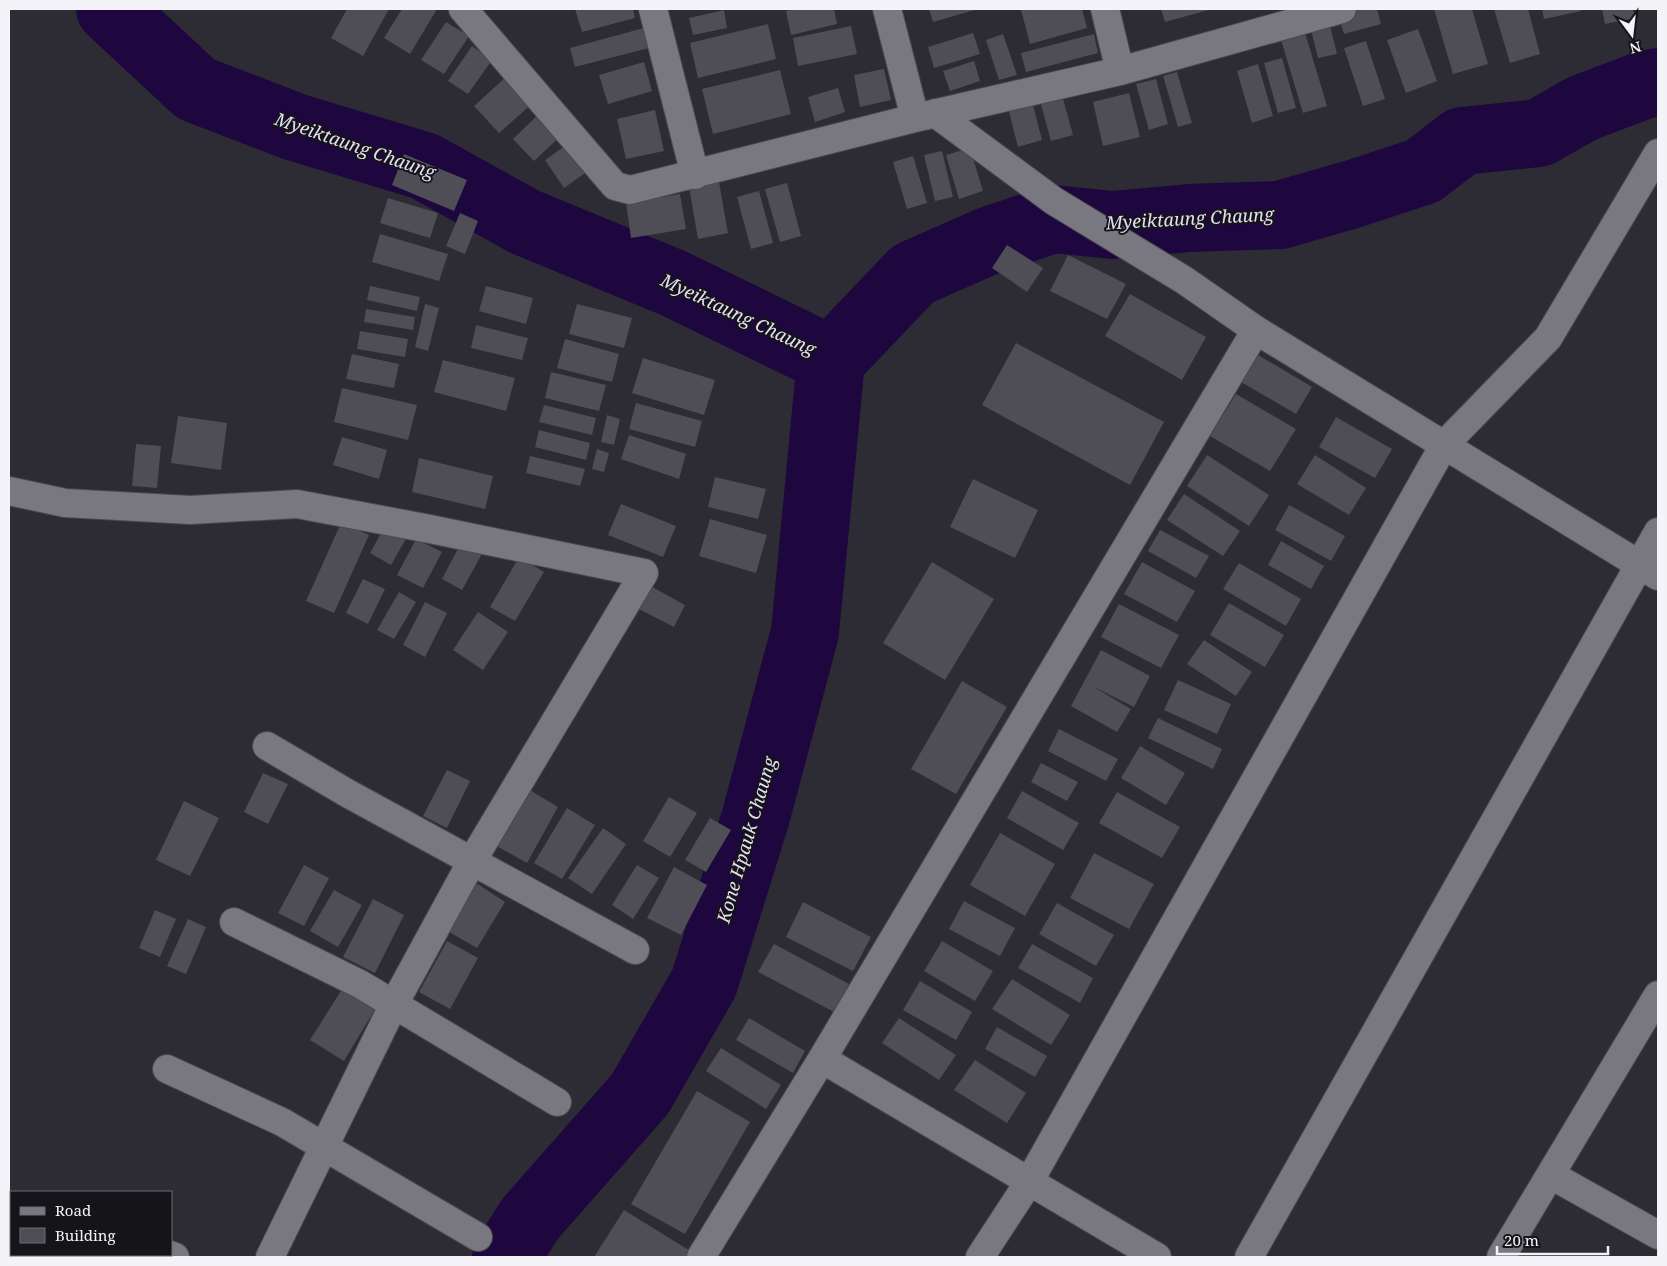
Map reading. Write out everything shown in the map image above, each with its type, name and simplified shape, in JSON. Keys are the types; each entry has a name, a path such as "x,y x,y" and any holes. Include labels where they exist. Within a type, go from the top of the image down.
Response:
{"street":[{"path":"463,9 615,186 630,190 925,116 1120,71 1339,9"},
{"path":"653,9 695,174"},
{"path":"887,9 925,116 1054,201 1184,280 1256,330 1649,570"},
{"path":"1105,9 1120,71"},
{"path":"980,1257 1029,1182 1444,444 1548,338 1658,153"},
{"path":"701,1257 822,1059 1256,330"},
{"path":"9,491 65,503 190,510 297,504 644,573 472,861 394,1004 270,1257"},
{"path":"1249,1257 1649,570 1658,532"},
{"path":"268,746 348,793 635,950"},
{"path":"234,922 360,984 557,1102"},
{"path":"1501,1257 1658,995"},
{"path":"822,1059 1157,1257"},
{"path":"167,1068 282,1122 478,1237"},
{"path":"1551,1175 1658,1235"}],"building":[{"path":"347,9 389,9 363,56 331,38"},
{"path":"402,9 437,9 410,54 384,38"},
{"path":"575,9 633,9 635,18 582,32"},
{"path":"796,9 834,9 837,24 791,35 786,11"},
{"path":"929,9 978,9 933,22"},
{"path":"1082,9 1087,28 1030,44 1021,10"},
{"path":"1161,9 1212,9 1165,22"},
{"path":"1362,9 1377,9 1381,24 1344,34 1338,16"},
{"path":"1434,9 1472,9 1488,64 1453,74"},
{"path":"1494,9 1528,9 1540,54 1510,63"},
{"path":"1542,9 1580,9 1581,11 1544,19"},
{"path":"1602,9 1633,9 1635,18 1605,24"},
{"path":"724,10 727,28 693,35 689,18"},
{"path":"446,22 469,36 444,74 421,60"},
{"path":"1329,22 1337,54 1318,58 1310,26"},
{"path":"768,24 776,59 698,78 690,43"},
{"path":"851,26 857,54 798,66 793,38"},
{"path":"1303,26 1327,106 1303,113 1279,33"},
{"path":"644,28 649,48 575,67 570,48"},
{"path":"1418,29 1437,81 1406,93 1387,40"},
{"path":"973,33 980,54 934,68 928,47"},
{"path":"1003,34 1017,75 999,80 986,40"},
{"path":"1094,34 1098,53 1026,72 1021,53"},
{"path":"1366,41 1385,99 1363,106 1344,48"},
{"path":"472,46 492,60 468,94 448,81"},
{"path":"1282,58 1296,108 1278,113 1264,63"},
{"path":"974,61 980,81 950,91 943,71"},
{"path":"644,62 652,91 608,104 599,75"},
{"path":"1258,64 1273,116 1252,123 1237,71"},
{"path":"884,69 891,100 860,107 854,75"},
{"path":"780,70 791,114 713,134 702,89"},
{"path":"1177,72 1192,123 1178,127 1163,76"},
{"path":"507,76 533,103 499,133 474,106"},
{"path":"1156,79 1168,124 1149,130 1136,84"},
{"path":"838,88 845,112 815,122 808,97"},
{"path":"1129,93 1140,137 1103,146 1093,102"},
{"path":"1062,95 1073,135 1051,141 1040,101"},
{"path":"1032,101 1042,140 1018,147 1008,108"},
{"path":"545,108 566,131 534,161 513,139"},
{"path":"655,110 664,151 626,159 617,119"},
{"path":"572,141 591,169 564,188 545,160"},
{"path":"970,148 983,191 959,199 946,155"},
{"path":"942,151 953,197 935,201 924,155"},
{"path":"404,154 467,180 454,211 392,185"},
{"path":"913,156 927,203 907,209 893,162"},
{"path":"719,182 728,233 698,239 689,187"},
{"path":"787,183 801,236 780,242 765,189"},
{"path":"759,191 773,243 751,249 737,197"},
{"path":"680,194 686,229 631,238 626,203"},
{"path":"388,198 438,213 430,238 380,223"},
{"path":"460,213 478,221 465,254 446,246"},
{"path":"380,234 448,254 439,281 372,262"},
{"path":"1007,245 1043,268 1027,292 992,268"},
{"path":"1068,255 1126,284 1107,319 1050,291"},
{"path":"370,286 420,297 417,311 367,300"},
{"path":"486,286 533,298 526,324 479,311"},
{"path":"1130,294 1206,337 1182,380 1105,336"},
{"path":"425,304 439,308 428,351 415,347"},
{"path":"577,304 632,318 624,348 569,334"},
{"path":"366,309 415,317 413,330 364,322"},
{"path":"476,325 528,338 522,360 471,348"},
{"path":"360,331 408,339 405,357 357,349"},
{"path":"565,339 619,354 612,382 557,368"},
{"path":"1016,343 1164,422 1130,485 982,405"},
{"path":"352,354 399,364 394,388 346,379"},
{"path":"1258,355 1312,387 1296,414 1241,382"},
{"path":"643,358 715,380 704,415 632,393"},
{"path":"443,360 515,378 506,411 434,392"},
{"path":"551,372 606,385 599,411 545,398"},
{"path":"342,388 417,405 408,440 334,422"},
{"path":"1236,394 1296,429 1270,471 1210,436"},
{"path":"636,403 702,421 695,447 629,429"},
{"path":"544,405 596,418 592,435 539,422"},
{"path":"607,415 620,419 614,445 601,442"},
{"path":"178,416 227,423 221,470 171,463"},
{"path":"1336,417 1392,449 1375,478 1319,447"},
{"path":"539,430 590,443 586,460 535,447"},
{"path":"629,435 686,454 679,479 621,459"},
{"path":"342,437 387,450 379,479 333,465"},
{"path":"136,444 161,446 157,488 132,486"},
{"path":"597,449 609,453 604,472 592,469"},
{"path":"1207,455 1269,495 1249,526 1187,486"},
{"path":"1315,455 1366,488 1349,515 1297,484"},
{"path":"530,456 585,469 580,486 526,473"},
{"path":"419,458 493,476 485,509 412,492"},
{"path":"715,477 766,489 758,519 708,507"},
{"path":"973,479 1038,510 1015,558 950,527"},
{"path":"1184,494 1240,531 1223,556 1167,520"},
{"path":"621,504 676,526 663,557 608,535"},
{"path":"1289,505 1345,536 1331,561 1275,530"},
{"path":"710,519 767,535 756,573 699,556"},
{"path":"341,523 369,535 334,613 306,601"},
{"path":"385,526 407,537 391,565 370,553"},
{"path":"1160,530 1209,556 1196,578 1148,551"},
{"path":"416,539 442,552 423,588 397,575"},
{"path":"1281,541 1324,566 1311,589 1268,565"},
{"path":"461,543 482,554 462,590 442,579"},
{"path":"519,557 544,572 515,621 490,607"},
{"path":"932,562 994,599 945,680 883,643"},
{"path":"1142,562 1195,591 1177,622 1124,594"},
{"path":"1239,563 1301,599 1286,626 1223,589"},
{"path":"363,579 385,589 368,624 346,613"},
{"path":"645,583 685,605 674,627 633,606"},
{"path":"399,592 416,602 394,639 377,630"},
{"path":"425,602 447,613 425,657 403,645"},
{"path":"1229,603 1284,635 1265,667 1210,635"},
{"path":"1119,604 1179,635 1161,668 1101,637"},
{"path":"478,612 508,632 483,670 453,650"},
{"path":"1204,640 1252,672 1236,696 1187,664"},
{"path":"1101,650 1150,676 1134,707 1092,686 1131,709 1117,732 1071,706"},
{"path":"1178,680 1231,704 1217,734 1164,710"},
{"path":"962,681 1007,707 956,794 911,769"},
{"path":"1158,718 1222,749 1213,769 1148,738"},
{"path":"1059,729 1118,759 1106,781 1048,751"},
{"path":"1140,746 1185,773 1166,805 1121,778"},
{"path":"1041,763 1078,782 1067,801 1031,782"},
{"path":"447,770 470,781 447,828 423,816"},
{"path":"263,773 288,784 268,824 244,812"},
{"path":"528,789 558,807 527,863 495,845"},
{"path":"1022,791 1079,823 1063,850 1007,818"},
{"path":"1117,792 1180,827 1162,858 1099,823"},
{"path":"669,797 697,813 670,857 643,841"},
{"path":"184,801 219,818 190,876 156,860"},
{"path":"567,808 595,825 562,879 534,863"},
{"path":"710,818 731,830 706,872 685,860"},
{"path":"603,828 626,844 592,894 568,878"},
{"path":"1000,833 1055,864 1025,916 970,885"},
{"path":"1094,853 1154,884 1129,929 1070,898"},
{"path":"304,865 329,878 304,926 278,913"},
{"path":"637,865 659,878 633,919 612,905"},
{"path":"674,867 707,885 681,935 647,918"},
{"path":"473,881 505,902 477,948 444,929"},
{"path":"334,890 362,905 338,947 310,931"},
{"path":"373,899 404,915 375,973 343,957"},
{"path":"964,901 1015,928 1000,956 949,929"},
{"path":"803,902 871,937 853,971 786,937"},
{"path":"1057,903 1114,935 1096,966 1039,934"},
{"path":"155,910 176,919 160,957 139,948"},
{"path":"188,919 206,927 186,974 167,966"},
{"path":"447,941 478,958 450,1009 419,992"},
{"path":"942,941 993,971 975,1001 924,971"},
{"path":"774,944 849,984 834,1012 758,972"},
{"path":"1032,944 1093,978 1080,1003 1018,968"},
{"path":"1012,979 1070,1015 1051,1045 992,1009"},
{"path":"920,981 972,1012 956,1040 903,1010"},
{"path":"344,986 377,1006 344,1061 310,1040"},
{"path":"749,1018 805,1051 793,1073 736,1040"},
{"path":"899,1018 956,1055 939,1080 882,1043"},
{"path":"997,1027 1047,1056 1035,1077 985,1049"},
{"path":"721,1048 781,1085 766,1109 706,1071"},
{"path":"975,1060 1026,1093 1007,1123 954,1090"},
{"path":"697,1091 750,1122 685,1234 631,1204"},
{"path":"624,1210 700,1257 594,1257"}],"waterway":[{"name":"Myeiktaung Chaung","path":"110,9 196,89 295,127 424,166 525,222 673,283 831,360 913,274 988,241 1053,219 1113,225 1189,218 1280,215 1423,171 1462,141 1539,133 1583,108 1644,85 1658,82"},
{"name":"Kone Hpauk Chaung","path":"506,1257 530,1219 640,1094 704,983 756,816 805,632 831,360"}]}
